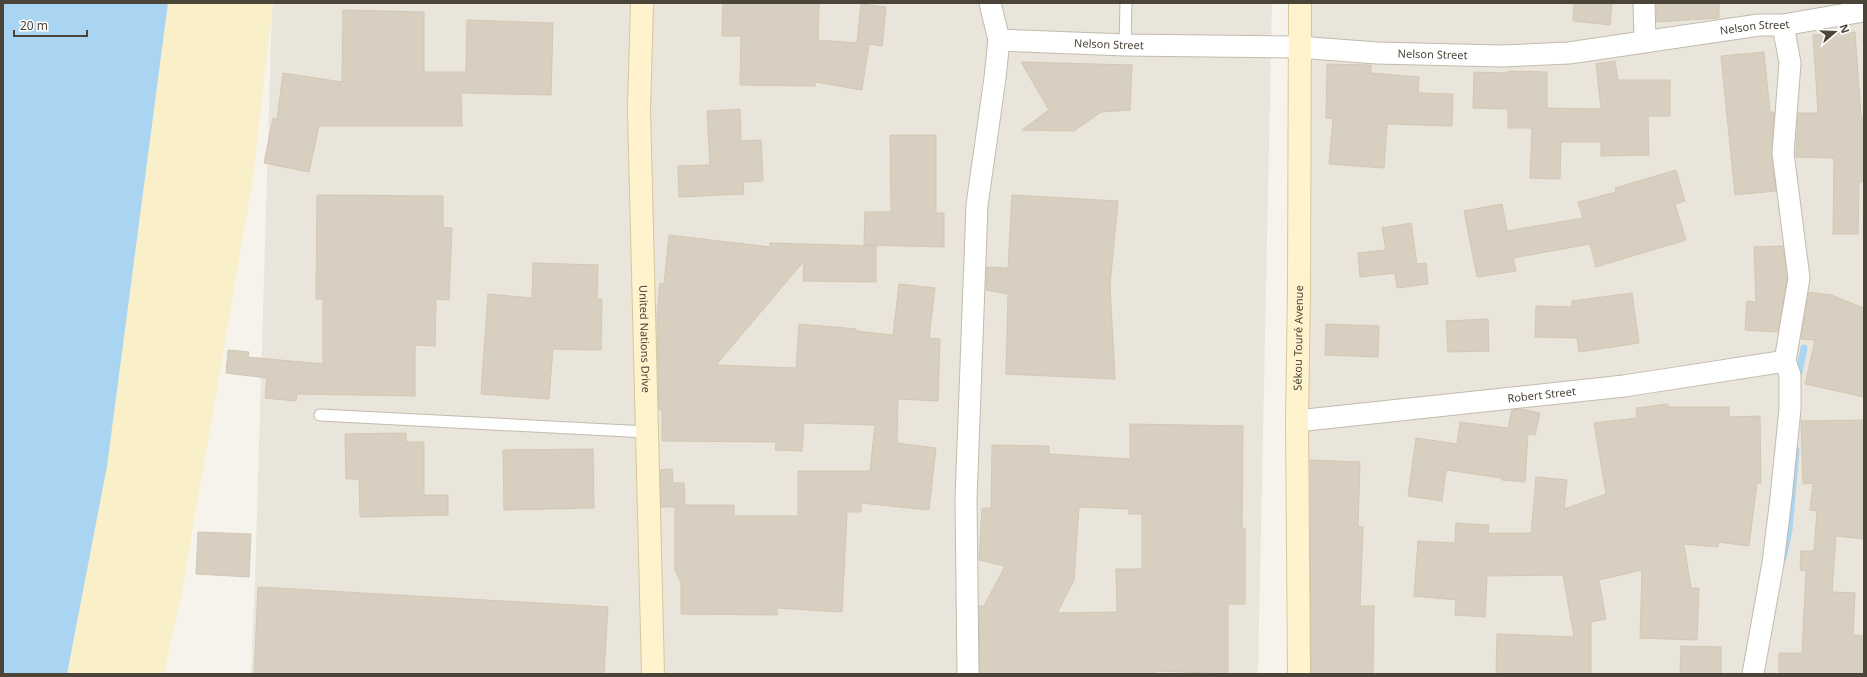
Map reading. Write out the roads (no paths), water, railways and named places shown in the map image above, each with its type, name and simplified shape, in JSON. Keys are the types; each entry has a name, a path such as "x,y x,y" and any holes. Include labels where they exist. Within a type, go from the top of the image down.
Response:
{"main road":[{"name":"United Nations Drive","path":"642,3 640,110 653,674"},
{"name":"Sékou Touré Avenue","path":"1299,674 1297,421 1299,288 1298,47 1300,3"}],"street":[{"path":"968,674 966,499 977,205 996,78 999,40 990,3"},
{"path":"1644,3 1645,41"},
{"name":"Nelson Street","path":"999,40 1125,45 1298,47 1377,53 1502,56 1569,53 1759,25 1783,25 1864,11"},
{"path":"1753,674 1773,563 1782,490 1790,409 1790,375 1784,361 1799,278 1783,154 1790,63 1783,25"},
{"name":"Robert Street","path":"1297,421 1624,386 1784,361"}],"lane":[{"path":"1125,45 1126,3"},
{"path":"320,415 647,432"}],"water":[{"path":"3,3 168,3 107,466 67,674 3,674"}],"waterway":[{"path":"1798,377 1804,348"},
{"path":"1783,558 1789,530 1796,450"}]}
